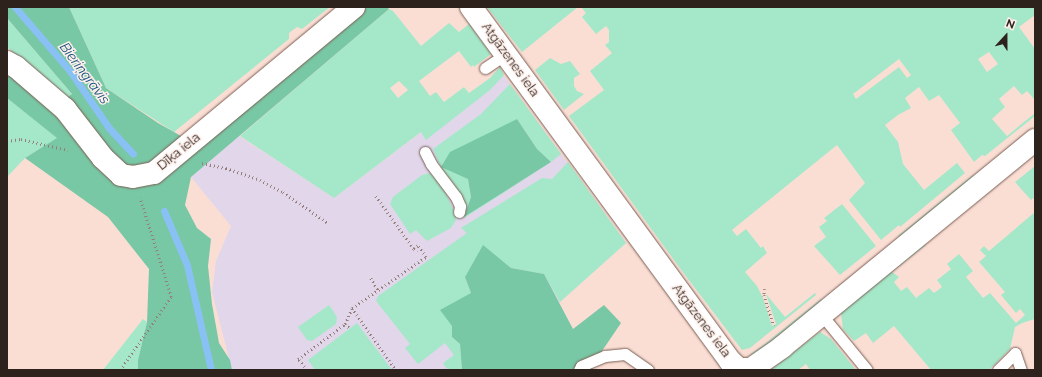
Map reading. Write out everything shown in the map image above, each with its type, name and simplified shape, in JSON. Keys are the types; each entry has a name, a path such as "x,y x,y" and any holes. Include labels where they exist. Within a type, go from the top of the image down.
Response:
{"street":[{"name":"Dīķa iela","path":"133,177 154,173 354,7"},
{"name":"Atgāzenes iela","path":"471,7 730,361 739,369 751,369 1035,140"},
{"path":"7,62 16,67 65,110 103,158 121,175 133,177"}],"lane":[{"path":"485,68 506,54"},
{"path":"425,152 431,164 456,197 460,206 459,212"},
{"path":"821,314 867,370"},
{"path":"579,370 581,366 605,356 625,354 648,370"},
{"path":"998,370 1015,354 1021,370"}],"path":[{"path":"7,141 21,139 103,158"},
{"path":"176,155 188,161 226,168 260,180 283,192 328,222"},
{"path":"120,370 171,297 133,177"},
{"path":"376,196 414,249 418,251"},
{"path":"307,370 298,359 345,324 352,308 426,257 418,246 414,249"},
{"path":"371,278 378,290"},
{"path":"765,289 764,295 775,329"},
{"path":"352,308 396,370"},
{"path":"345,324 350,328"}],"shaded area":[{"path":"501,72 626,243 484,370 232,370 212,292 216,261 231,226 182,166 227,128 334,198"}],"green space":[{"path":"7,7 69,7 106,88 158,123 197,145 354,14 365,7 387,7 389,9 191,177 185,205 197,228 211,239 208,266 212,304 219,343 230,360 232,370 138,370 138,360 147,322 149,269 108,217 25,158 57,138 7,98 7,68 55,106 72,94 7,18"},
{"path":"69,7 330,7 302,29 297,27 289,33 289,39 174,132 106,88"},
{"path":"487,7 578,7 522,52"},
{"path":"581,7 1035,7 1035,15 1019,27 1035,49 1035,100 1027,91 1022,95 1014,86 999,99 1005,107 992,119 1007,136 1035,113 1035,116 985,156 982,155 974,162 951,130 960,123 939,95 929,101 919,87 905,98 911,108 898,115 885,125 898,142 903,164 924,190 957,163 965,173 900,227 899,225 881,240 849,200 865,183 837,145 732,230 737,236 746,229 761,248 763,246 767,253 745,272 757,286 763,298 772,326 776,324 766,294 785,317 815,293 816,295 750,348 742,350 682,271 569,116 604,90 590,71 612,53 605,45 609,42 609,30 606,26 596,34 582,17 586,13","holes":["989,52 998,64 987,72 978,59","899,59 911,75 907,78 899,67 856,99 853,94"]},
{"path":"389,9 393,11 421,46 449,23 459,32 469,24 491,54 474,67 473,65 471,67 459,51 419,81 430,96 436,92 444,102 464,87 469,93 490,78 500,67 504,75 490,90 426,140 421,132 334,198 240,136","holes":["399,81 408,90 398,98 390,88"]},
{"path":"7,18 72,94 62,101 48,84 7,47"},
{"path":"550,58 561,64 570,61 580,74 574,78 574,86 577,91 584,94 564,110 535,70"},
{"path":"510,84 561,154 551,162 537,149 517,119 468,179 471,197 464,216 538,171 464,218 462,201 441,168 433,149 481,114"},
{"path":"7,98 58,138 25,158 7,177"},
{"path":"517,119 537,149 551,162 464,217 471,197 468,179 441,167 450,152"},
{"path":"568,162 626,243 560,302 544,274 511,268 483,246 465,277 471,293 452,326 452,337 460,344 462,370 451,370 446,368 443,363 454,355 445,343 418,364 405,348 410,344 376,301 378,296 467,233 461,228 542,178 552,179"},
{"path":"1035,166 1035,197 1031,200 1015,182"},
{"path":"430,173 442,185 456,216 456,220 451,228 427,241 416,230 410,234 390,204 393,197 422,175"},
{"path":"973,175 975,177 901,236 898,236"},
{"path":"842,204 876,246 840,275 814,246 826,237 819,227 827,221 824,218"},
{"path":"1035,212 1035,319 1015,327 1010,349 989,370 931,370 894,326 873,343 866,333 854,341 843,329 841,313 845,308 925,243 926,245 892,272 899,277 894,282 901,291 907,287 916,298 929,288 934,293 942,287 937,280 951,269 947,264 959,254 973,271 966,277 983,298 990,293 1016,323 1025,315 1020,309 1016,313 1001,295 1005,292 979,262 986,256 980,250 984,246 989,251"},
{"path":"483,245 511,268 544,274 573,329 604,305 621,323 600,354 592,370 462,370 460,344 452,337 452,326 440,310 471,293 465,277"},
{"path":"821,299 823,301 759,353 749,355 761,347"},
{"path":"329,305 337,317 336,324 312,341 307,340 298,327"},
{"path":"143,319 147,322 138,360 138,370 103,370"},
{"path":"357,323 392,370 315,370 308,360"},
{"path":"820,332 831,339 856,370 810,370 806,364 798,370 770,370"}],"waterway":[{"name":"Bieriņgrāvis","path":"15,7 70,71 109,128 133,154"},
{"name":"Bieriņgrāvis","path":"164,211 187,265 211,370"}]}
